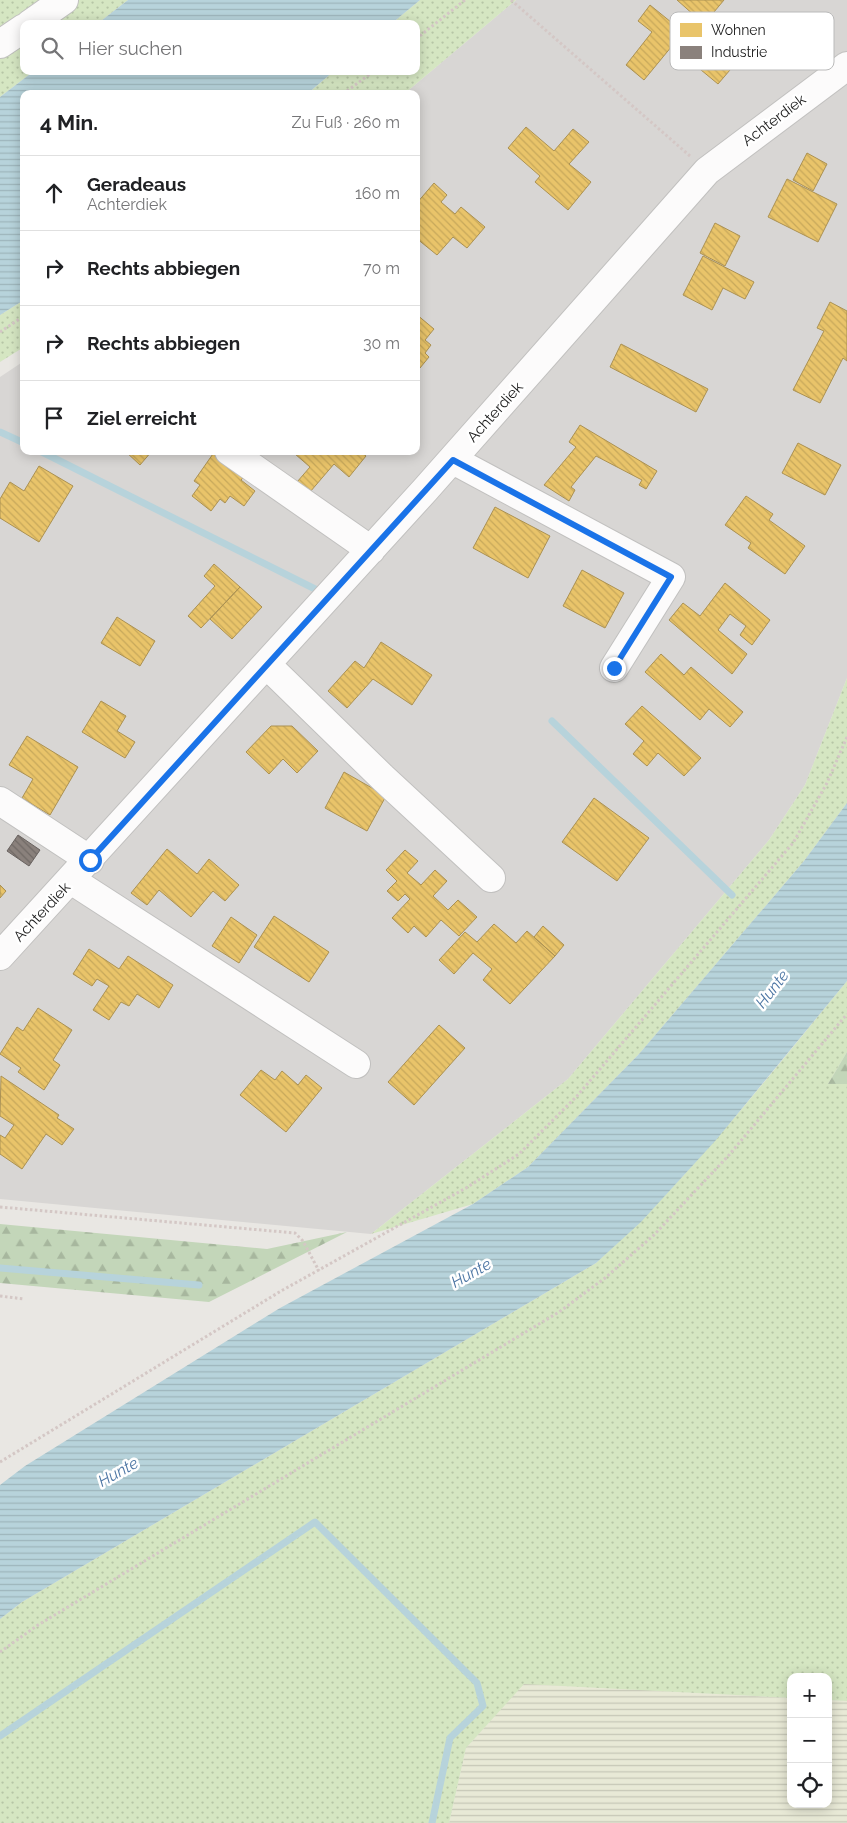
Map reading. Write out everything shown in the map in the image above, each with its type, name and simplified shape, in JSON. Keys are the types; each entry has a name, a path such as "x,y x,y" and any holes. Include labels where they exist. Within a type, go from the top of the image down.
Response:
{"street":[{"path":"36,20 64,0"},
{"path":"0,44 20,31"},
{"name":"Achterdiek","path":"0,956 90,860 453,460 707,171 847,66"},
{"path":"235,455 371,550"},
{"path":"453,460 671,577 614,668"},
{"path":"267,665 382,777 491,878"},
{"path":"0,800 90,860"},
{"path":"71,880 356,1064"}],"path":[{"path":"420,36 465,0"},
{"path":"511,0 707,171"},
{"path":"348,90 369,75"},
{"path":"0,332 20,319"},
{"path":"0,1462 280,1291 319,1272 466,1188 519,1154 577,1096 793,844 827,783 847,737"},
{"path":"0,1652 38,1625 559,1312 597,1284 661,1228 729,1155 847,1014"},
{"path":"0,1207 295,1233 303,1241 319,1272"},
{"path":"0,1296 24,1299"}],"shaded area":[{"path":"516,0 847,0 847,678 805,785 769,840 568,1079 371,1234 0,1199 0,377 20,364 20,455 420,455 420,90 409,90"}],"green space":[{"path":"0,0 128,0 102,20 20,20 20,75 29,75 0,97"},
{"path":"420,0 516,0 409,90 312,90 329,75 420,75 420,20 396,20"},
{"path":"20,302 20,350 0,362 0,315"},
{"path":"847,678 847,803 804,861 639,1054 528,1167 473,1204 371,1234 568,1079 769,840 805,785"},
{"path":"847,981 847,1052 828,1084 847,1084 847,1701 832,1700 832,1673 787,1673 787,1698 524,1684 466,1748 449,1823 0,1823 0,1619 22,1602 596,1263 664,1197 757,1090"},
{"path":"847,1052 847,1084 828,1084"},
{"path":"0,1224 267,1249 347,1232 209,1302 0,1283"},
{"path":"524,1683 787,1698 787,1808 832,1808 832,1700 847,1701 847,1823 449,1823 466,1748"}],"water":[{"path":"128,0 420,0 396,20 102,20"},
{"path":"29,75 329,75 312,90 20,90 20,302 0,315 0,97"},
{"name":"Hunte","path":"847,803 847,981 716,1140 641,1222 596,1263 22,1602 0,1619 0,1485 25,1466 280,1308 473,1204 528,1167 639,1054 804,861"}],"building: Wohnen":[{"path":"677,0 724,0 714,12 690,12"},
{"path":"650,5 670,21 670,48 644,80 626,65 652,32 638,21"},
{"path":"701,70 730,70 718,84"},
{"path":"526,127 554,151 573,129 589,142 569,164 591,182 568,210 535,182 540,176 508,148"},
{"path":"807,153 827,164 813,191 793,180"},
{"path":"787,179 837,204 818,242 768,217"},
{"path":"434,183 447,195 441,202 455,214 461,207 485,227 467,248 453,237 437,255 420,241 420,199"},
{"path":"715,223 740,236 725,266 700,253"},
{"path":"703,256 754,282 745,299 723,288 712,310 683,295"},
{"path":"830,302 847,311 847,361 843,358 820,403 793,390 824,331 817,328"},
{"path":"420,317 434,329 425,340 431,345 425,353 429,357 420,368"},
{"path":"621,344 708,389 696,412 610,367"},
{"path":"580,425 657,471 646,489 639,485 642,480 596,456 571,487 575,490 569,501 544,485 576,447 569,442"},
{"path":"798,443 841,465 825,495 782,473"},
{"path":"129,455 149,455 140,465"},
{"path":"212,455 225,455 248,472 241,480 255,491 244,506 230,496 225,503 220,499 211,511 192,496 200,485 194,481"},
{"path":"296,455 366,456 349,477 334,464 310,492 297,482 310,467"},
{"path":"39,466 73,486 39,542 0,518 0,499 10,482 24,491"},
{"path":"746,496 773,514 769,520 805,546 785,574 748,548 751,543 725,525"},
{"path":"495,507 550,536 528,578 473,548"},
{"path":"214,564 240,587 201,628 188,616 215,586 204,576"},
{"path":"582,570 624,593 605,628 563,606"},
{"path":"725,583 770,620 752,645 740,635 746,626 730,614 718,630 747,654 732,674 669,620 683,603 700,616"},
{"path":"240,587 262,607 232,639 210,619"},
{"path":"117,617 155,641 140,666 101,643"},
{"path":"381,642 432,675 412,705 373,679 347,708 328,691 355,661 364,668"},
{"path":"661,654 684,675 691,667 743,712 730,727 709,709 700,720 645,672"},
{"path":"101,701 126,716 117,731 135,742 125,758 82,732"},
{"path":"642,706 701,758 684,776 658,753 647,766 633,754 644,741 625,724"},
{"path":"271,726 292,726 318,751 297,773 283,759 269,774 246,752"},
{"path":"27,736 78,767 50,815 22,798 33,779 9,765"},
{"path":"344,772 386,796 367,831 325,808"},
{"path":"594,798 649,838 617,881 562,842"},
{"path":"167,849 197,874 209,859 239,885 225,901 213,891 191,917 159,890 147,905 131,893"},
{"path":"405,850 418,861 407,873 421,885 435,870 447,881 433,896 448,910 458,900 477,917 459,936 441,920 426,937 414,926 408,933 392,918 410,899 405,894 398,901 387,891 397,881 386,870"},
{"path":"0,885 6,891 0,898"},
{"path":"274,916 329,952 309,982 254,947"},
{"path":"231,917 257,935 239,963 212,946"},
{"path":"494,924 516,943 527,931 555,956 510,1004 483,980 492,969 473,953 454,974 439,960 465,932 477,942"},
{"path":"543,926 564,945 555,956 534,937"},
{"path":"89,949 119,969 128,956 173,985 159,1008 137,994 129,1006 121,1002 109,1020 93,1010 109,986 97,979 92,986 73,974"},
{"path":"38,1008 72,1030 53,1060 60,1065 44,1090 18,1072 21,1068 0,1054 17,1027 23,1031"},
{"path":"439,1025 465,1048 414,1105 388,1082"},
{"path":"261,1070 275,1080 282,1071 298,1085 306,1075 322,1088 286,1132 240,1095"},
{"path":"1,1076 59,1115 57,1118 74,1129 62,1145 46,1134 22,1169 0,1154 0,1135 5,1138 14,1125 0,1116"}],"building: Industrie":[{"path":"18,835 40,850 29,866 7,851"}],"waterway":[{"path":"0,432 20,441"},
{"path":"48,455 323,593"},
{"path":"552,721 732,895"},
{"path":"0,1268 199,1285"},
{"path":"0,1736 315,1522 477,1683 483,1706 450,1738 432,1823"}],"route":[{"path":"90,860 200,736 453,460 671,577 614,668"}]}
